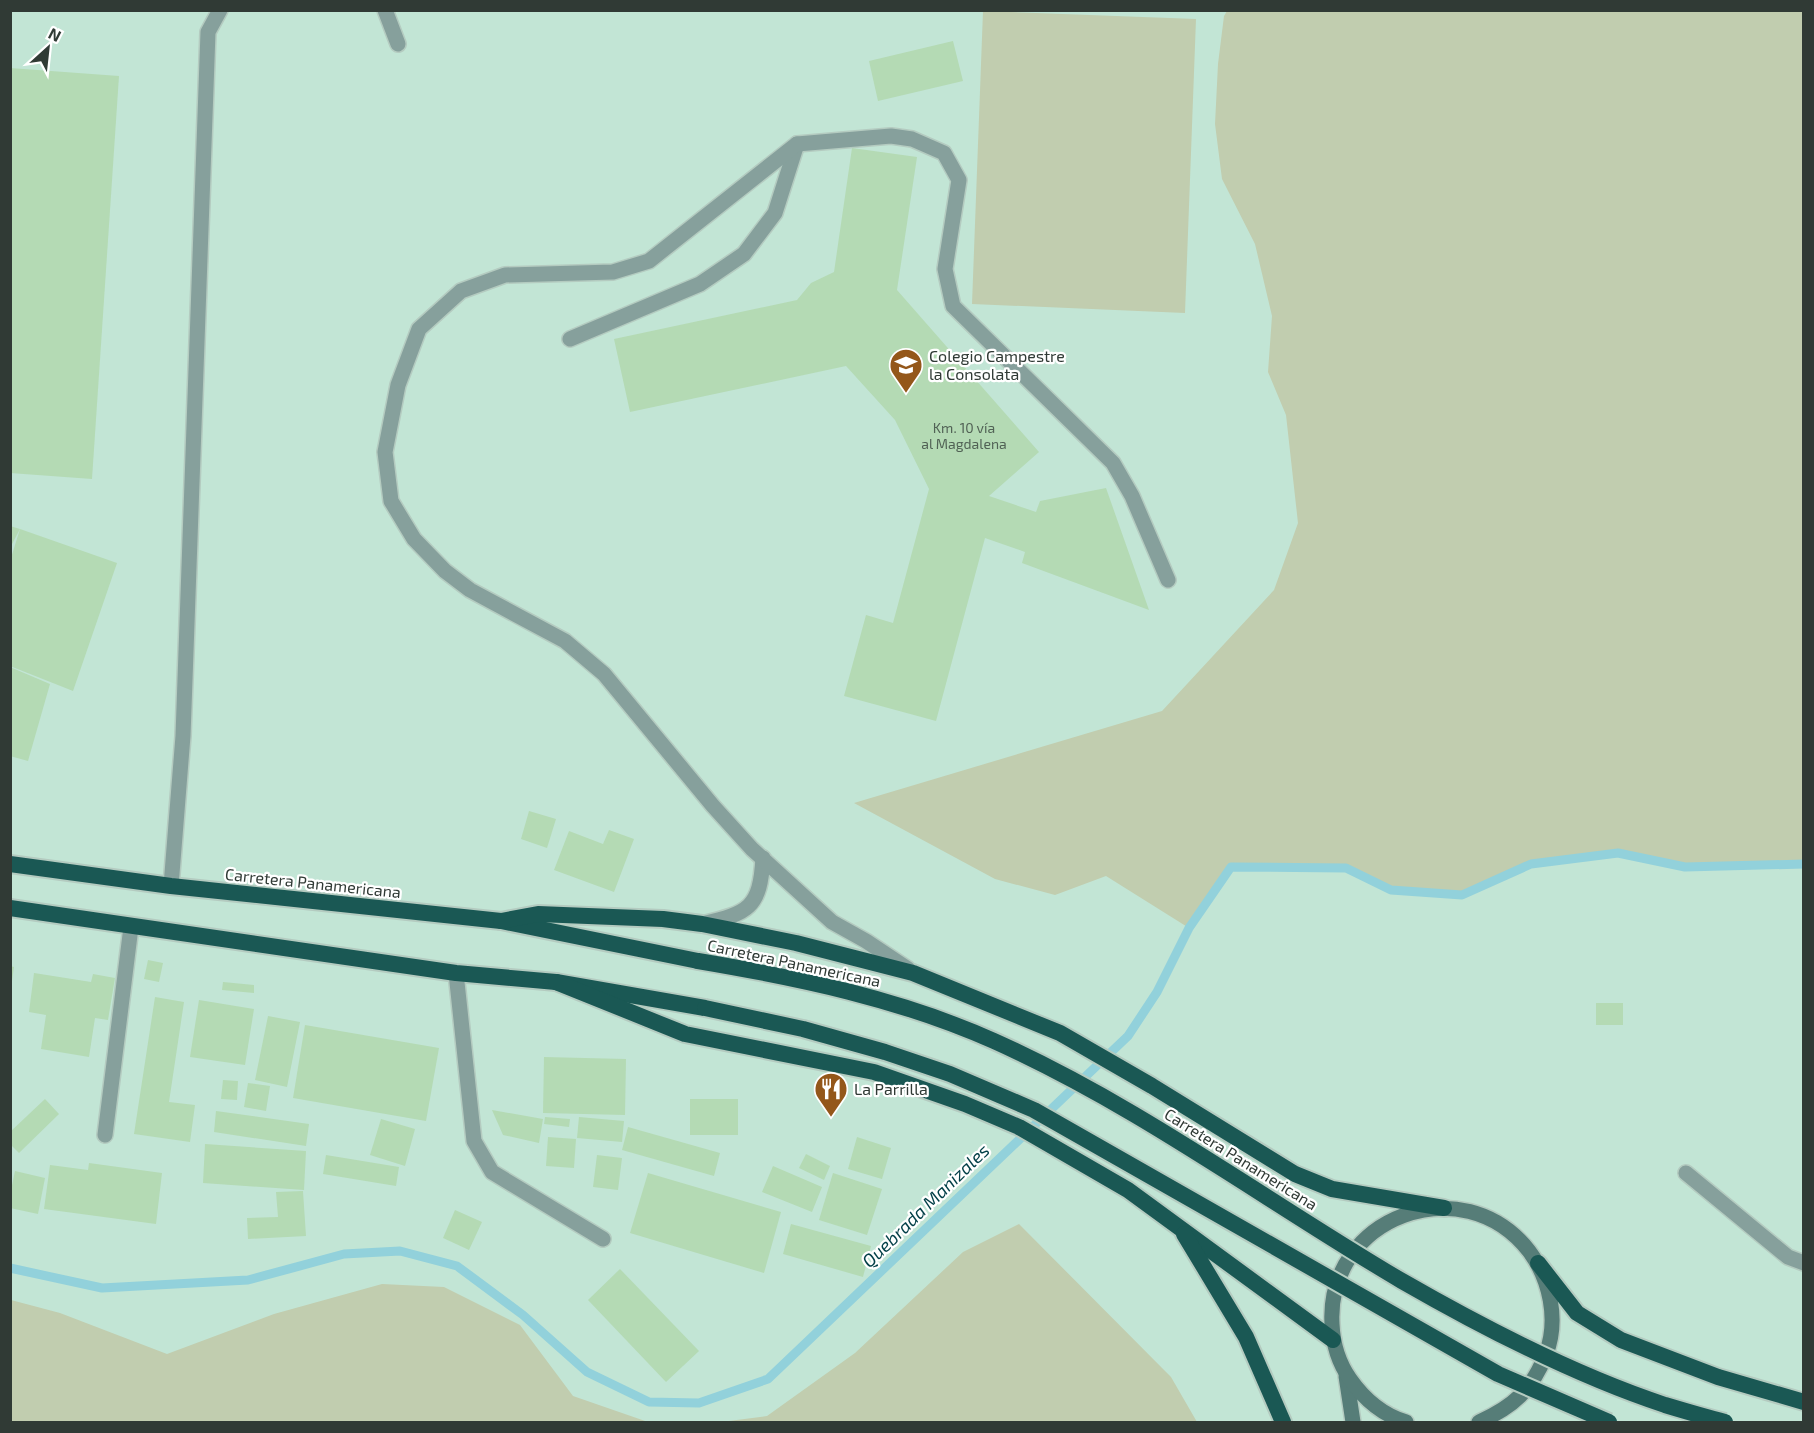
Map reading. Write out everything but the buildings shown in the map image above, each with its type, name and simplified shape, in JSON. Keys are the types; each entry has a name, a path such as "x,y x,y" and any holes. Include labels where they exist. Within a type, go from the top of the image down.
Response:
{"highway":[{"name":"Carretera Panamericana","path":"10,864 171,886 501,921 767,973 832,987 894,1004 992,1040 1152,1124 1402,1281 1477,1322 1575,1370 1663,1404 1725,1422"},
{"path":"10,908 456,973 556,982 705,1008 803,1029 885,1052 950,1074 1023,1105 1091,1141 1498,1374 1609,1422"},
{"path":"501,921 538,914 663,919 702,924 796,943 912,973 1060,1033 1152,1086 1295,1174 1332,1189 1444,1208"},
{"path":"556,982 685,1034 874,1072 966,1104 1019,1127 1128,1190 1333,1340"},
{"path":"1179,1226 1246,1337 1283,1422"},
{"path":"1538,1263 1577,1313 1621,1340 1718,1377 1803,1402"}],"main road":[{"path":"1406,1422 1377,1408 1359,1393 1338,1357 1333,1340 1331,1307 1339,1275 1356,1247 1381,1225 1411,1212 1444,1208 1472,1212 1498,1223 1520,1240 1538,1263 1549,1289 1553,1317 1550,1345 1539,1371 1523,1395 1501,1412 1479,1422"},
{"path":"1346,1373 1353,1422"}],"street":[{"path":"171,886 183,736 207,32 220,10"},
{"path":"385,10 398,44"},
{"path":"912,973 866,941 832,922 752,849 713,806 604,674 565,640 470,591 445,571 414,539 391,501 384,452 398,385 419,329 461,291 505,274 613,272 649,261 797,144 891,136 912,139 944,153 959,180 945,269 953,306 1113,463 1132,496 1168,580"},
{"path":"570,339 700,284 744,254 775,213 797,144"},
{"path":"702,924 728,918 743,911 752,902 761,883 763,858"},
{"path":"105,1135 131,927"},
{"path":"456,973 474,1141 492,1172 603,1239"},
{"path":"1686,1173 1788,1257 1803,1263"}],"shaded area":[{"path":"10,11 1418,11 1231,867 1346,868 1391,890 1462,895 1531,864 1618,853 1685,867 1803,864 1803,1422 11,1422"},
{"path":"983,11 1196,19 1185,313 972,304"},
{"path":"1227,11 1803,11 1803,864 1685,867 1618,853 1531,864 1462,895 1391,890 1346,868 1231,867 1189,928 1106,876 1055,895 995,879 854,803 1162,711 1274,590 1298,523 1286,415 1268,372 1272,316 1255,244 1222,179 1215,124 1218,64 1224,16"},
{"path":"1019,1224 1171,1377 1197,1422 721,1422 767,1416 855,1353 963,1252"},
{"path":"382,1284 444,1287 520,1325 573,1396 648,1422 11,1422 11,1300 60,1313 167,1354 274,1314"}],"waterway":[{"name":"Quebrada Manizales","path":"10,1268 102,1288 248,1280 344,1254 400,1251 457,1266 523,1315 587,1372 649,1402 699,1403 768,1379 1128,1036 1157,992 1189,928 1231,867 1346,868 1391,890 1462,895 1531,864 1618,853 1685,867 1804,864"}],"place":[{"name":"Colegio Campestre la Consolata","path":"906,394"},
{"name":"La Parrilla","path":"831,1118"}]}
